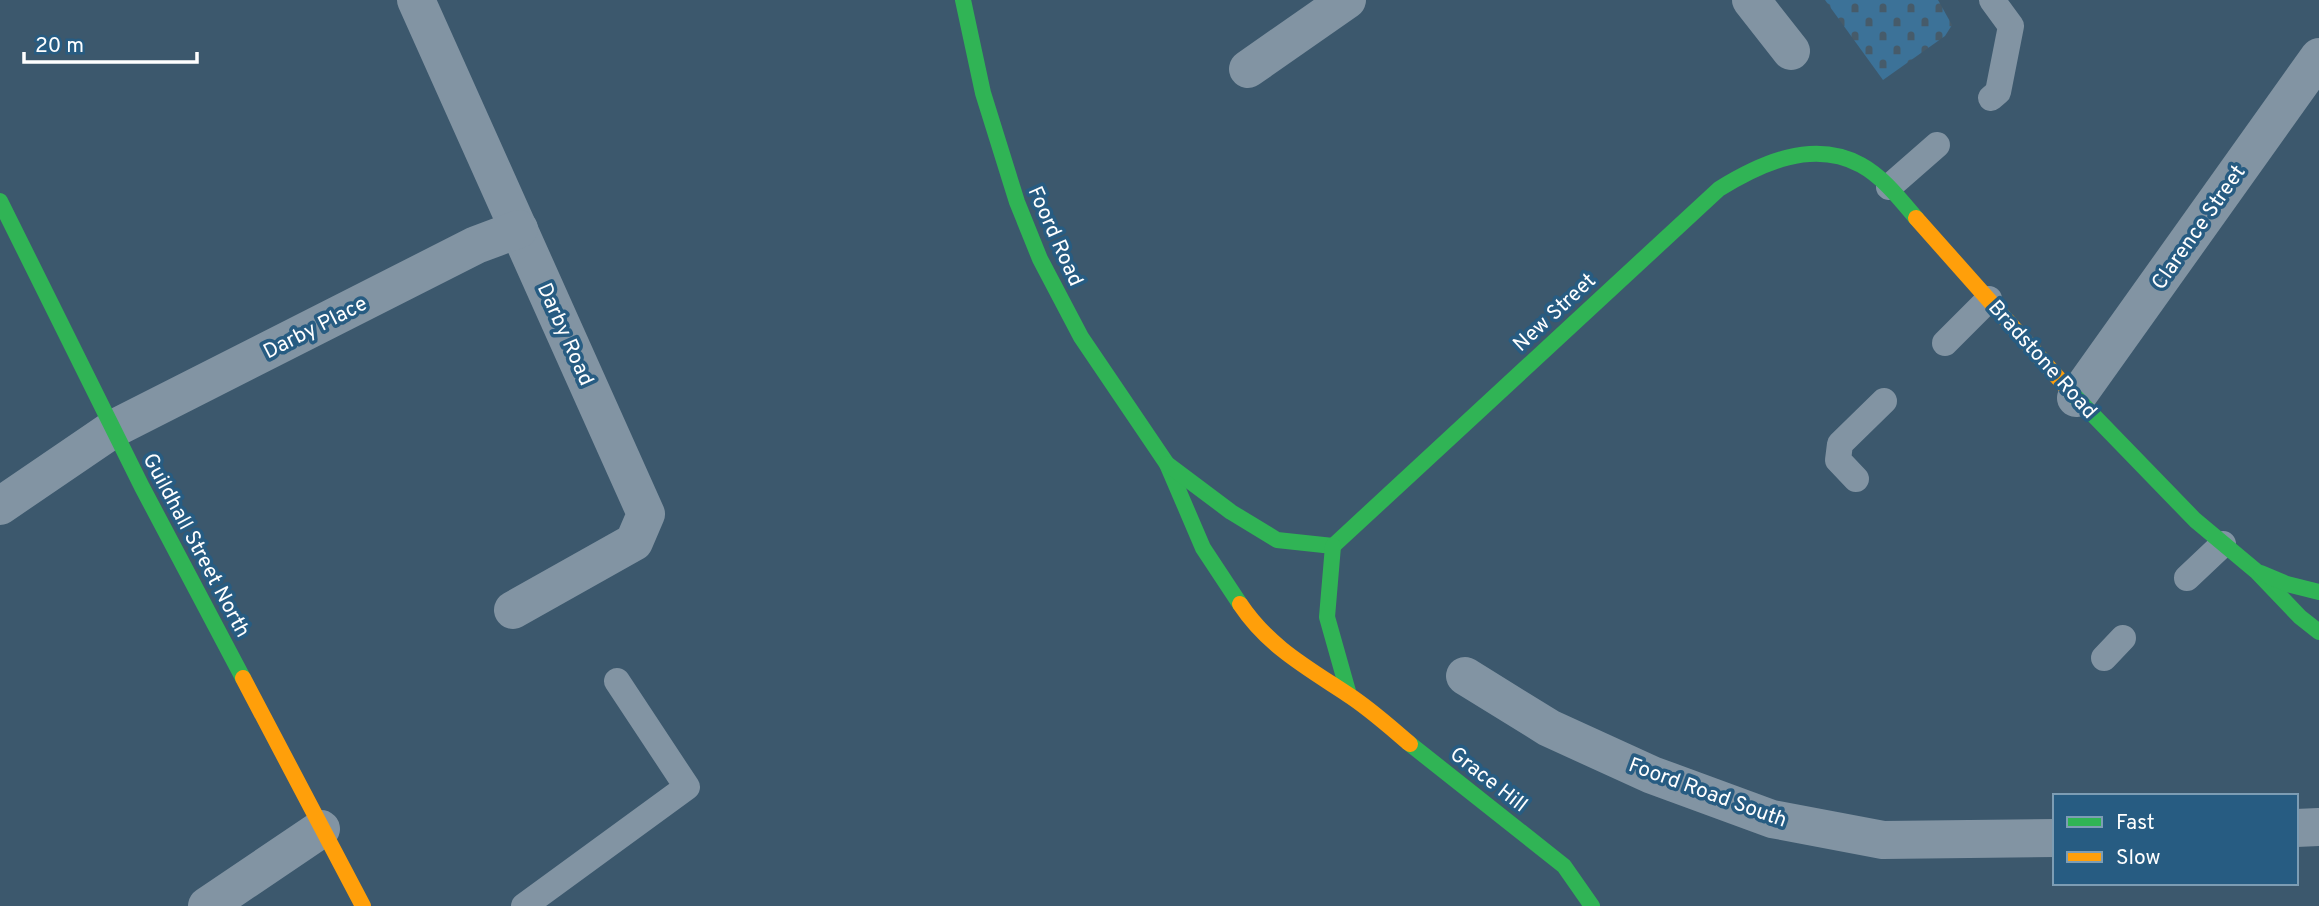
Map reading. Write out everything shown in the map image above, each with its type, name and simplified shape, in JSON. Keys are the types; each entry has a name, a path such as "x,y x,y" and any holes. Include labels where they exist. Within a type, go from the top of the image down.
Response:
{"main road":[{"name":"Foord Road","path":"963,0 983,93 1017,202 1040,259 1081,337 1167,464"},
{"name":"New Street","path":"1333,546 1719,189 1746,172 1797,154 1828,155"},
{"name":"Bradstone Road","path":"1828,155 1861,164 1889,187 2076,398 2194,520 2256,571"},
{"name":"Guildhall Street North","path":"0,201 113,429 363,906"},
{"path":"1167,464 1231,512 1277,540 1333,546 1327,617 1349,695"},
{"name":"Grace Hill","path":"1167,464 1203,548 1252,622 1298,664 1349,695 1564,866 1592,906"},
{"path":"2256,571 2287,584 2319,592"},
{"path":"2256,571 2300,617 2319,632"}],"street":[{"name":"Darby Road","path":"416,0 646,514 634,542 513,610"},
{"path":"1248,69 1347,0"},
{"path":"1751,0 1791,51"},
{"name":"Clarence Street","path":"2076,398 2319,57"},
{"name":"Darby Place","path":"0,506 113,429 476,246 519,229"},
{"name":"Foord Road South","path":"1465,676 1549,728 1652,775 1772,819 1883,840 2053,838"},
{"path":"2298,828 2319,827"},
{"path":"206,906 321,829"}],"lane":[{"path":"1991,98 1998,92 2011,26 1992,0"},
{"path":"1889,187 1937,145"},
{"path":"1945,343 1989,299"},
{"path":"1856,478 1838,460 1840,444 1884,401"},
{"path":"2187,578 2223,544"},
{"path":"2104,658 2123,638"},
{"path":"524,906 687,787 617,681"}],"green space":[{"path":"1825,0 1938,0 1952,25 1945,36 1883,80"}],"traffic: fast":[{"path":"963,0 983,93 1017,202 1040,259 1081,337 1167,464 1203,548 1240,604"},
{"path":"1333,546 1719,189 1735,179 1770,163 1806,154 1843,158 1861,165 1877,176 1916,218"},
{"path":"0,201 142,487 243,678"},
{"path":"2067,388 2195,520 2256,571 2300,617 2319,632"},
{"path":"1167,464 1231,512 1277,540 1333,546"},
{"path":"1333,546 1327,617 1349,695"},
{"path":"2261,573 2287,584 2319,592"},
{"path":"1410,744 1564,866 1592,906"}],"traffic: slow":[{"path":"1916,218 2067,388"},
{"path":"1240,604 1275,644 1363,705 1410,744"},
{"path":"243,678 363,906"}]}
